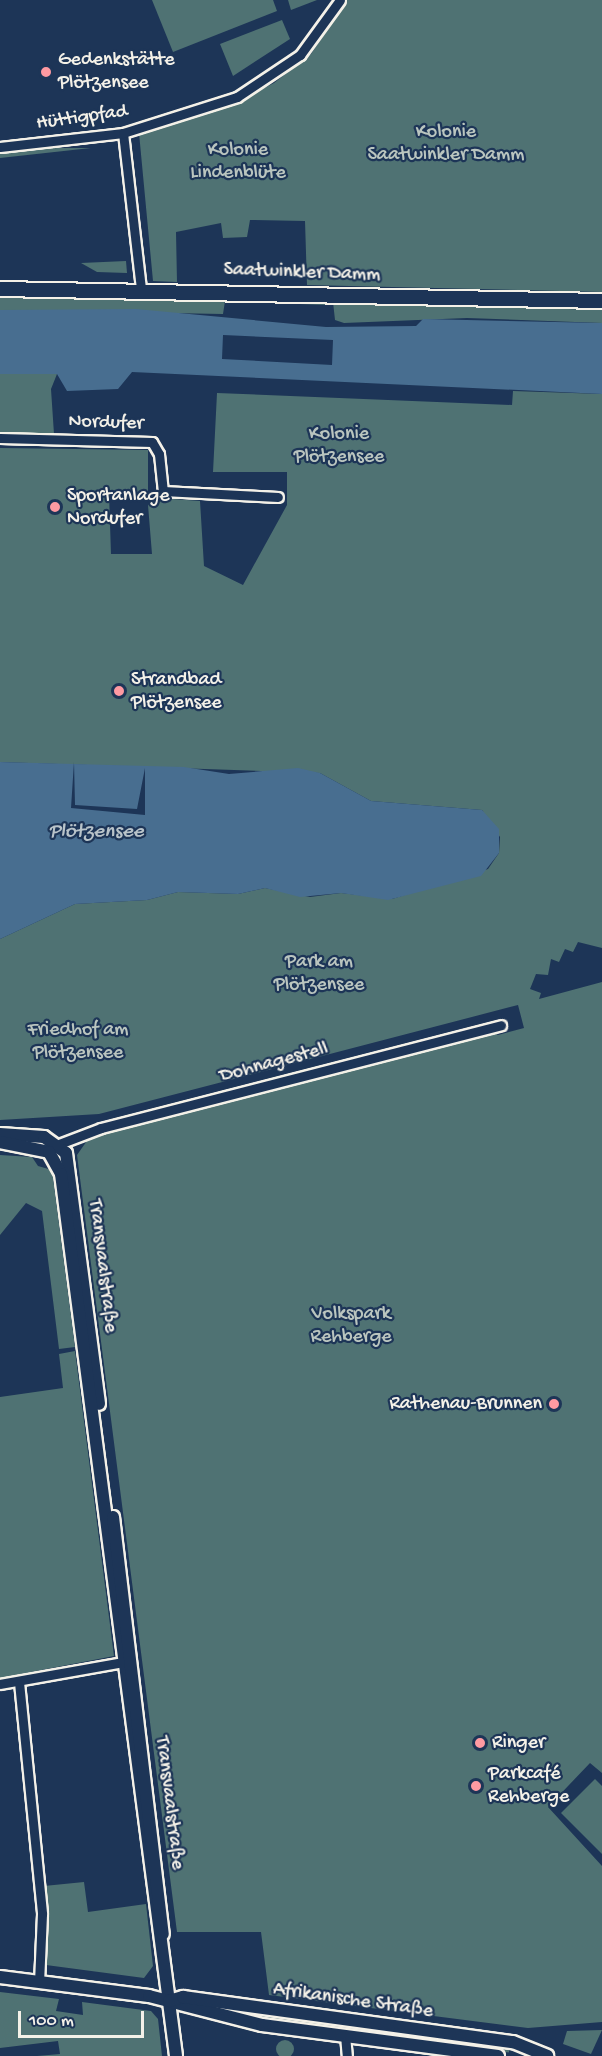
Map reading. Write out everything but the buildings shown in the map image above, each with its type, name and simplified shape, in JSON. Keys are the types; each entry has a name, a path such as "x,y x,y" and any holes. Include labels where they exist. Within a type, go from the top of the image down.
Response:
{"main road":[{"name":"Saatwinkler Damm","path":"0,288 141,288 602,301"}],"street":[{"name":"Hüttigpfad","path":"0,147 123,134 257,88 300,55 340,0"},
{"path":"123,134 141,288"},
{"name":"Nordufer","path":"0,438 152,442 159,454 163,491 278,497"},
{"name":"Dohnagestell","path":"49,1152 59,1144 501,1025"},
{"path":"0,1134 36,1135 59,1144"},
{"path":"0,1142 49,1152"},
{"name":"Transvaalstraße","path":"59,1144 69,1161 94,1396 176,2056"},
{"name":"Transvaalstraße","path":"49,1152 61,1174 94,1396"},
{"path":"0,1684 127,1661"},
{"path":"19,1682 42,1914 39,1982"},
{"name":"Afrikanische Straße","path":"0,1977 169,2001 262,2025 498,2056"},
{"name":"Afrikanische Straße","path":"169,2001 183,1997 513,2042 529,2054"},
{"path":"346,2020 347,2056"},
{"name":"Afrikanische Straße","path":"516,2056 529,2054 547,2056"}],"green space":[{"path":"152,0 273,0 277,11 173,52"},
{"path":"288,0 317,0 291,10"},
{"name":"Kolonie Saatwinkler Damm","path":"347,0 602,0 602,292 307,285 305,221 250,220 247,237 223,238 221,223 176,232 177,282 153,281 139,133 237,102 274,83 311,54"},
{"path":"282,20 290,39 233,76 220,44"},
{"path":"48,148 91,148 0,158 0,153"},
{"path":"126,261 127,273 97,272 81,263"},
{"path":"34,295 325,302 326,305 225,301 223,314 0,310 0,298"},
{"path":"333,302 602,310 602,323 467,318 344,323 335,320"},
{"path":"0,374 57,374 51,389 54,434 0,433"},
{"path":"513,391 602,394 602,948 578,942 573,952 565,949 559,962 551,959 548,975 536,974 530,989 541,993 539,999 602,982 602,1773 590,1763 548,1807 602,1866 602,2022 528,2028 269,1995 261,1932 177,1932 77,1155 91,1135 490,1030 498,1035 524,1028 518,1005 99,1114 0,1120 0,939 75,904 147,900 178,892 238,894 265,888 310,897 341,893 392,899 488,869 499,853 500,837 482,810 371,801 320,773 0,762 0,448 148,450 148,493 109,493 111,554 152,554 148,505 160,498 200,501 204,566 243,585 287,505 287,472 213,472 217,393 512,405"},
{"path":"0,1155 32,1157 38,1166 52,1170 75,1347 59,1349 42,1211 26,1203 0,1235"},
{"path":"75,1351 114,1656 0,1678 0,1397 63,1388 59,1354"},
{"path":"595,1779 602,1786 602,1854 561,1813"},
{"path":"84,1882 88,1912 146,1904 153,1966 144,1978 46,1965 44,1886"},
{"path":"0,1992 59,1999 56,2011 83,2015 82,2002 151,2011 158,2019 162,2056 37,2056 60,2054 58,2041 0,2048"},
{"path":"236,2011 334,2023 336,2026 276,2021"},
{"path":"364,2027 510,2047 509,2052 363,2032"},
{"path":"602,2030 591,2054 563,2044 567,2031"},
{"path":"285,2040 291,2043 294,2049 291,2055 285,2058 279,2055 276,2049 279,2043"}],"water":[{"path":"136,309 326,327 416,326 423,319 602,323 602,394 132,372 118,389 67,391 57,374 0,374 0,310","holes":["223,335 333,340 332,365 222,359"]},
{"name":"Plötzensee","path":"0,762 184,767 229,774 298,768 320,773 371,801 482,810 499,829 499,853 481,876 388,900 341,893 300,897 265,888 238,894 178,892 147,900 75,904 0,939"}],"pier":[{"path":"74,762 75,805 137,809 145,768 145,815 71,808"}],"place":[{"name":"Gedenkstätte Plötzensee","path":"46,72"},
{"name":"Sportanlage Nordufer","path":"55,507"},
{"name":"Strandbad Plötzensee","path":"119,691"},
{"name":"Rathenau-Brunnen","path":"554,1404"},
{"name":"Ringer","path":"480,1743"},
{"name":"Parkcafé Rehberge","path":"476,1786"}],"park label":[{"name":"Kolonie Lindenblüte","path":"238,162"},
{"name":"Kolonie Plötzensee","path":"339,446"},
{"name":"Park am Plötzensee","path":"319,974"},
{"name":"Friedhof am Plötzensee","path":"78,1042"},
{"name":"Volkspark Rehberge","path":"351,1326"}]}
